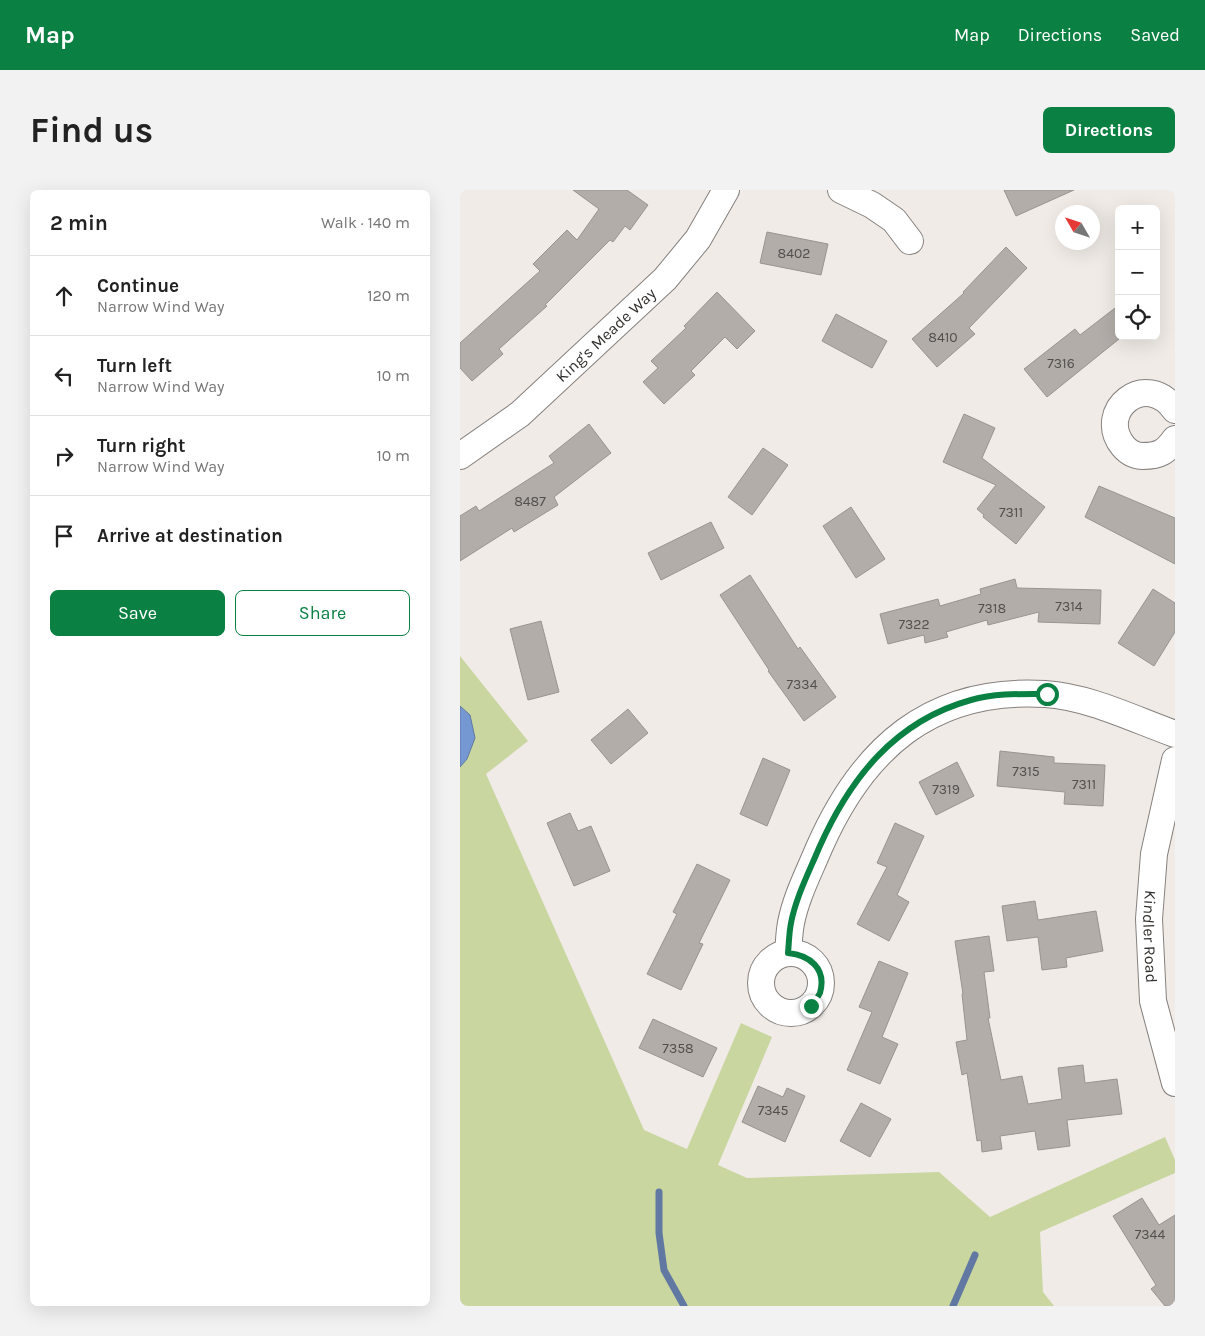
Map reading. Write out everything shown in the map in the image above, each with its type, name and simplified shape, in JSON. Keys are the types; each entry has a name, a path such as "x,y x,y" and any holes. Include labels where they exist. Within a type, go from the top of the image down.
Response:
{"street":[{"name":"King's Meade Way","path":"460,456 520,414 665,279 698,239 726,190"},
{"path":"841,190 872,205 894,220 910,242"},
{"path":"1175,410 1169,401 1158,394 1146,392 1129,398 1119,408 1114,424 1118,439 1127,451 1139,456 1154,456 1169,448 1175,439"},
{"path":"788,953 791,922 804,884 832,819 850,790 874,759 904,730 942,710 972,699 1018,694 1047,694 1090,702 1175,734"},
{"name":"Kindler Road","path":"1175,760 1154,854 1149,919 1152,1002 1175,1083"}],"green space":[{"path":"460,656 528,741 486,774 644,1130 687,1149 741,1023 772,1037 718,1165 747,1178 939,1172 990,1217 1165,1137 1175,1160 1175,1173 1040,1232 1043,1292 1054,1306 460,1306"}],"water":[{"path":"460,706 470,715 475,738 467,759 460,767"}],"building":[{"path":"573,190 627,190 648,205 630,230 625,226 613,242 610,240 545,305 547,306 499,349 503,354 472,381 460,368 460,343 540,271 533,264 567,230 577,240 599,209"},
{"path":"1004,190 1074,190 1016,216"},
{"path":"767,232 828,244 821,275 760,263"},
{"path":"1006,247 1027,268 969,328 975,334 937,367 912,339 964,293"},
{"path":"717,292 755,331 737,349 725,337 691,371 695,375 664,404 643,382 658,368 651,361 686,328 684,326"},
{"path":"1115,308 1115,340 1118,340 1047,397 1024,369 1075,329 1080,335"},
{"path":"836,314 887,341 872,368 822,341"},
{"path":"964,414 995,428 982,458 1045,507 1016,544 983,517 984,515 977,509 996,485 943,462"},
{"path":"589,424 611,453 554,497 558,505 514,532 512,528 460,561 460,516 476,506 479,511 554,463 549,456"},
{"path":"763,448 788,465 752,515 728,497"},
{"path":"1099,486 1175,518 1175,564 1085,517"},
{"path":"851,507 885,559 856,578 823,526"},
{"path":"711,522 724,548 661,580 648,553"},
{"path":"750,575 798,649 800,647 836,697 804,721 768,671 720,595"},
{"path":"1015,579 1017,588 1101,590 1100,624 1038,622 1039,612 988,625 987,620 946,632 948,637 925,643 924,635 888,644 880,614 938,599 940,606 981,594 980,589"},
{"path":"1153,589 1175,603 1175,632 1154,666 1118,643"},
{"path":"541,621 559,692 528,700 510,629"},
{"path":"628,709 648,733 611,764 591,740"},
{"path":"1000,751 1054,757 1054,763 1105,765 1103,806 1064,804 1065,792 997,786"},
{"path":"763,758 790,770 767,826 740,814"},
{"path":"957,762 974,796 936,815 919,782"},
{"path":"570,813 578,831 591,826 610,871 574,886 547,823"},
{"path":"895,823 924,836 897,895 909,902 889,941 857,924 887,867 877,863"},
{"path":"697,864 730,880 699,943 703,944 681,990 647,974 677,914 673,912"},
{"path":"1035,901 1038,920 1096,911 1103,951 1066,958 1067,967 1042,970 1038,937 1007,941 1002,906"},
{"path":"989,936 994,971 984,972 990,1018 988,1018 1001,1080 1022,1076 1028,1104 1062,1099 1058,1068 1083,1065 1085,1083 1117,1079 1122,1114 1067,1120 1070,1146 1038,1150 1035,1131 1000,1136 1002,1149 982,1152 981,1140 977,1141 967,1073 962,1075 956,1042 967,1040 963,994 955,941"},
{"path":"879,961 908,973 882,1037 898,1044 880,1084 847,1070 872,1012 859,1007"},
{"path":"653,1019 717,1048 703,1077 639,1048"},
{"path":"758,1086 783,1097 787,1088 805,1096 785,1142 742,1122"},
{"path":"861,1103 891,1119 870,1157 840,1141"},
{"path":"1142,1198 1159,1225 1175,1215 1175,1306 1165,1306 1151,1289 1156,1285 1113,1216"}],"waterway":[{"path":"659,1192 659,1233 664,1270 684,1306"},
{"path":"953,1306 975,1255"}],"route":[{"path":"811,1006 819,994 821,982 819,972 814,963 802,955 788,953 791,922 804,884 832,819 850,790 874,759 904,730 942,710 972,699 1009,694 1047,694"}]}
